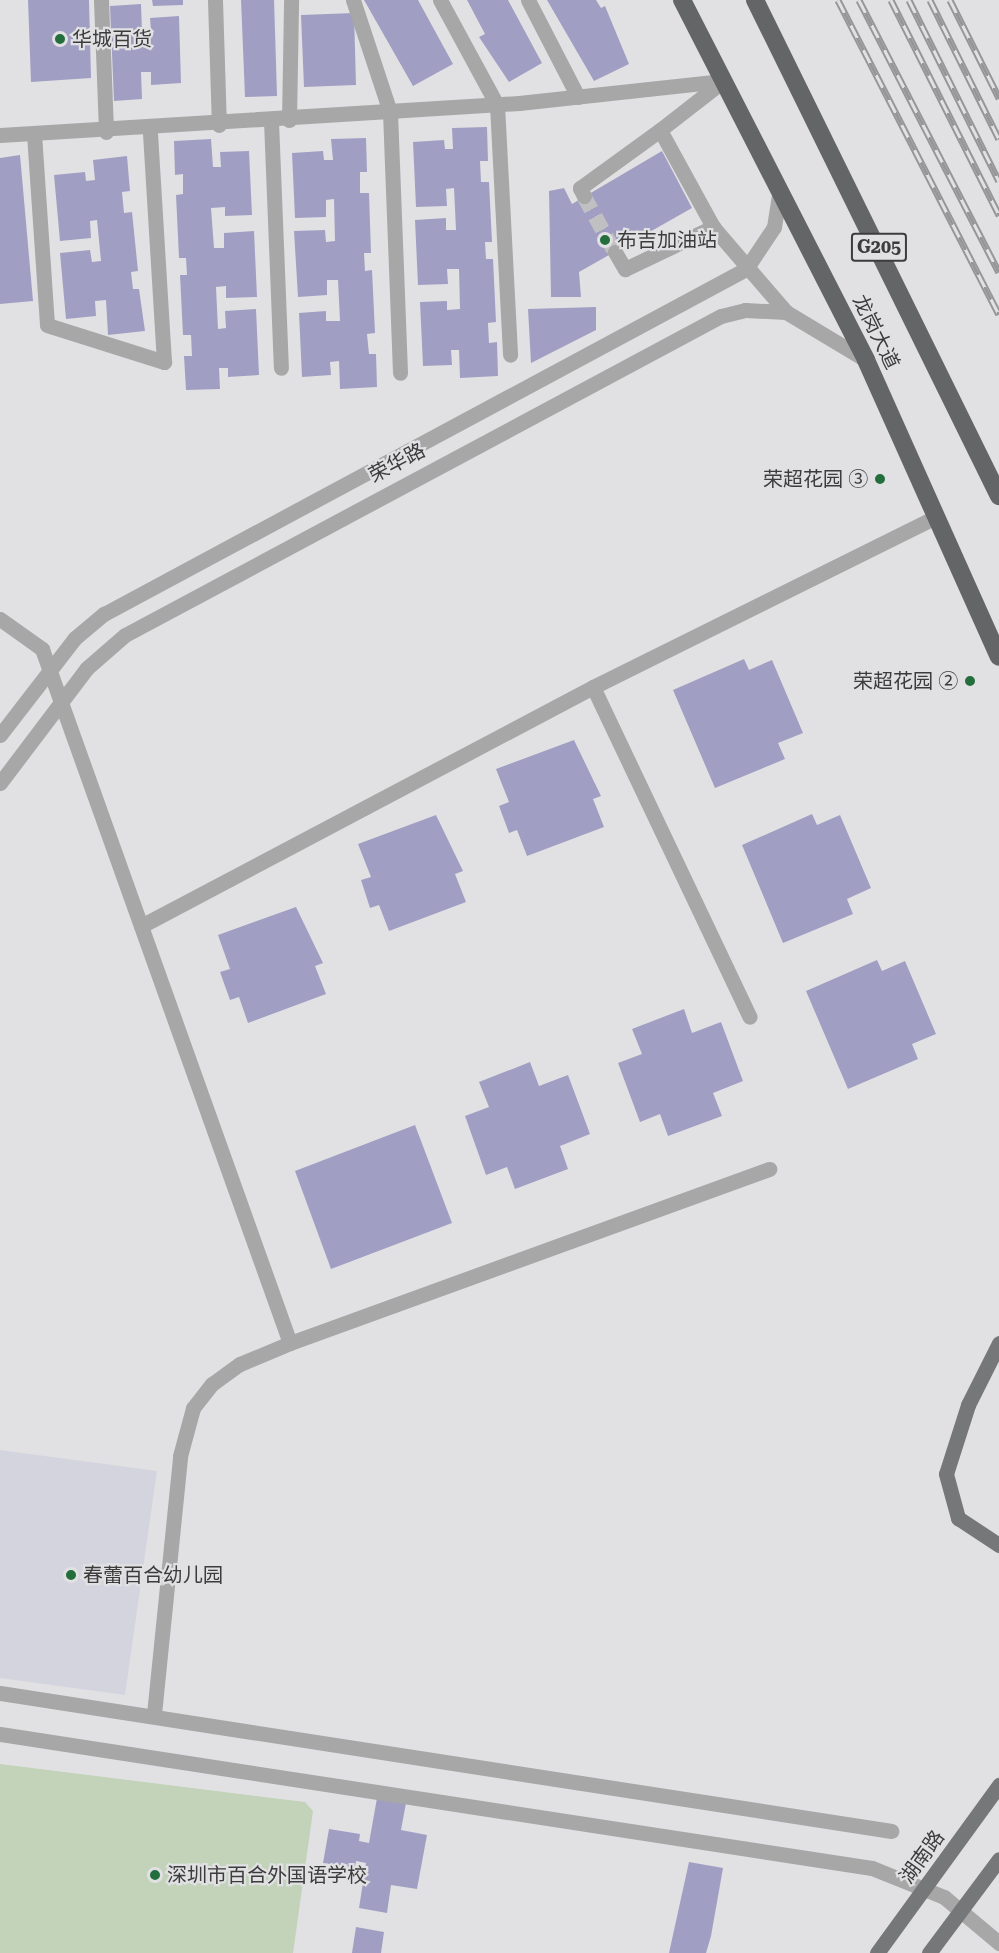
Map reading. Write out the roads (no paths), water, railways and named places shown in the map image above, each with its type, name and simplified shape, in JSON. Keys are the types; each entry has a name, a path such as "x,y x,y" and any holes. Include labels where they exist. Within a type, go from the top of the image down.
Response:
{"highway":[{"name":"龙岗大道","path":"682,0 866,360 999,657"},
{"name":"龙岗大道","path":"755,0 999,496"}],"main road":[{"path":"991,639 999,666"},
{"path":"999,1344 984,1369 946,1474 958,1518 999,1545"},
{"name":"湖南路","path":"877,1953 999,1785"},
{"path":"929,1953 999,1859"}],"street":[{"path":"100,0 106,132"},
{"path":"215,0 219,125"},
{"path":"289,120 291,0"},
{"path":"353,0 390,112 400,373"},
{"path":"440,0 497,105 510,355"},
{"path":"528,0 578,97"},
{"path":"0,135 150,130 497,105 723,81"},
{"path":"584,196 580,188 723,81"},
{"path":"271,121 280,368"},
{"path":"34,134 47,325 164,362 150,130"},
{"path":"660,130 713,227 746,270 786,312 866,360"},
{"name":"荣华路","path":"0,735 49,669 104,614 746,270 774,227 780,191"},
{"path":"615,252 625,269 713,227"},
{"name":"荣华路","path":"0,783 87,668 125,636 264,558 721,315 786,312"},
{"path":"141,926 593,687 936,517"},
{"path":"0,620 24,632 42,649 59,704 290,1343"},
{"path":"593,687 750,1017"},
{"path":"154,1714 180,1456 193,1408 212,1384 240,1364 290,1343 769,1169"},
{"path":"0,1693 154,1714 891,1831"},
{"path":"0,1734 854,1865 926,1887 962,1909 999,1943"}],"tunnel":[{"path":"584,196 615,252"}],"railway":[{"path":"838,0 999,314"},
{"path":"859,0 999,272"},
{"path":"891,0 999,215"},
{"path":"909,0 999,181"},
{"path":"930,0 999,139"},
{"path":"950,0 999,98"}],"place":[{"name":"华城百货","path":"60,39"},
{"name":"布吉加油站","path":"605,240"},
{"name":"荣超花园 ③","path":"880,479"},
{"name":"荣超花园 ②","path":"970,681"},
{"name":"春蕾百合幼儿园","path":"71,1575"},
{"name":"深圳市百合外国语学校","path":"155,1875"}]}
